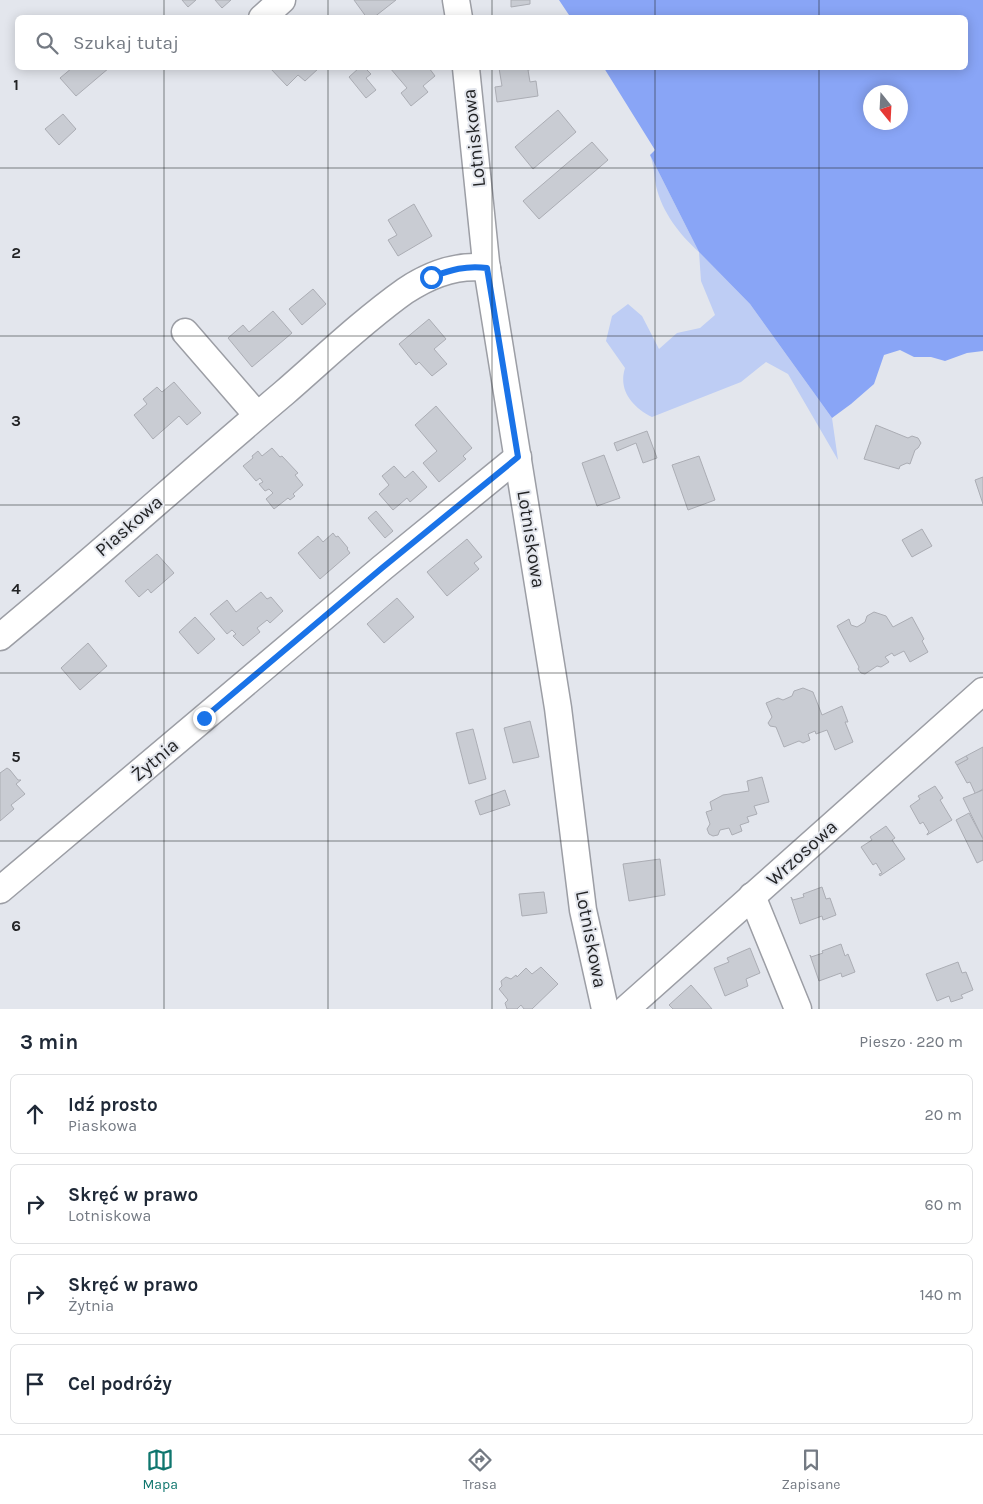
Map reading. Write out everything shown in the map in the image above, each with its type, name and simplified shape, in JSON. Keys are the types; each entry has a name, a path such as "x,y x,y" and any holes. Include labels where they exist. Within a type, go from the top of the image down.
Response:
{"street":[{"path":"265,15 282,0"},
{"path":"456,0 458,15"},
{"name":"Lotniskowa","path":"466,70 487,268 558,708 583,910 605,1009"},
{"name":"Piaskowa","path":"0,636 406,291 431,277 457,268 473,266 487,268"},
{"path":"185,332 258,415"},
{"name":"Żytnia","path":"0,890 382,568 518,457"},
{"name":"Wrzosowa","path":"626,1009 980,694"},
{"path":"752,896 798,1009"}],"shaded area":[{"path":"559,0 983,0 983,351 967,353 945,361 931,357 914,357 900,350 884,355 874,384 832,418 750,304 699,252 650,155 655,150 605,70 968,70 968,15 569,15"},
{"path":"650,155 699,252 679,231 667,214 656,186"},
{"path":"699,252 750,304 832,418 838,460 788,374 766,362 741,382 652,417 638,408 628,397 623,384 625,368 606,341 612,316 628,304 642,316 659,349 677,333 700,328 715,315 701,281"}],"building":[{"path":"182,0 196,0 188,7"},
{"path":"215,0 231,0 222,8"},
{"path":"354,0 396,0 377,15 365,15"},
{"path":"511,0 530,0 530,4 511,7"},
{"path":"70,70 107,70 76,96 60,78"},
{"path":"272,70 317,70 305,81 298,75 287,86"},
{"path":"357,70 367,70 371,74 366,78 376,90 366,98 349,77"},
{"path":"392,70 430,70 435,76 423,86 428,92 411,106 401,93 407,88"},
{"path":"499,70 528,70 530,82 536,81 538,96 497,102 495,87 502,86"},
{"path":"558,110 576,132 533,169 515,147"},
{"path":"63,114 76,129 59,145 45,129"},
{"path":"592,142 608,160 539,219 523,201"},
{"path":"414,204 432,236 398,256 388,240 397,235 388,220"},
{"path":"313,289 326,304 302,325 289,309"},
{"path":"273,311 292,333 252,367 228,338 243,325 249,332"},
{"path":"429,319 446,339 434,349 447,364 432,376 419,362 416,365 399,344"},
{"path":"174,382 201,413 187,425 179,416 153,439 134,415 147,404 143,399 157,387 162,392"},
{"path":"436,406 472,448 463,456 466,459 439,482 423,463 437,451 415,425"},
{"path":"876,425 908,438 912,436 918,438 921,443 915,450 910,464 907,463 900,466 899,469 864,459"},
{"path":"647,431 657,458 643,463 636,443 617,451 614,443"},
{"path":"272,448 298,473 295,475 303,485 293,494 295,496 290,500 288,498 274,509 266,499 273,493 269,489 265,491 259,484 263,482 260,478 256,481 243,466 258,451 262,456"},
{"path":"604,455 620,498 597,506 582,463"},
{"path":"699,456 715,500 688,510 672,465"},
{"path":"394,466 405,478 413,471 427,487 410,502 407,498 393,510 379,494 389,485 382,476"},
{"path":"983,477 983,504 975,480"},
{"path":"376,511 393,531 385,538 368,518"},
{"path":"922,529 932,546 912,557 902,540"},
{"path":"333,533 336,537 338,536 350,553 320,579 298,553 318,536 323,542"},
{"path":"467,539 482,557 474,563 479,569 447,596 427,572"},
{"path":"157,554 174,573 151,593 148,589 139,597 125,581"},
{"path":"261,592 267,599 271,597 283,611 270,623 267,620 257,628 260,632 243,646 233,636 236,634 232,630 227,634 210,614 227,600 236,612"},
{"path":"397,598 414,617 384,643 367,624"},
{"path":"874,612 886,616 893,627 912,617 924,639 922,641 928,652 910,662 904,651 894,656 892,653 885,657 889,662 881,667 877,666 865,674 861,673 837,626 849,619 851,625 857,627 865,622 867,616"},
{"path":"195,617 215,639 198,654 179,632"},
{"path":"88,643 107,666 80,690 61,668"},
{"path":"803,688 813,692 822,715 842,706 848,722 845,722 853,742 835,750 827,730 816,734 815,731 808,734 810,740 803,743 799,741 784,747 776,727 770,726 768,723 772,717 766,703 778,698 783,700 792,696 794,691"},
{"path":"530,721 539,757 513,763 504,728"},
{"path":"473,729 486,779 469,784 456,733"},
{"path":"983,747 983,789 973,795 975,793 970,782 967,783 957,765 968,759 966,756"},
{"path":"966,756 968,759 957,765 955,762"},
{"path":"7,768 18,780 21,780 16,784 25,794 11,805 14,809 0,821 0,773"},
{"path":"762,777 769,802 754,806 757,814 747,817 749,822 740,825 742,831 732,835 729,828 720,830 718,835 713,836 709,834 707,829 710,824 706,812 712,810 710,802 723,795 749,791 747,781"},
{"path":"935,786 943,798 940,800 952,820 927,835 929,832 923,822 920,824 910,806 920,799 918,796"},
{"path":"505,790 510,805 480,815 475,801"},
{"path":"983,790 983,839 963,798"},
{"path":"969,813 983,839 983,860 977,863 956,820"},
{"path":"886,826 895,838 892,840 905,859 880,876 879,874 882,873 876,863 873,865 861,847 872,840 870,837"},
{"path":"660,859 665,895 629,901 623,864"},
{"path":"822,887 826,899 830,898 836,915 823,920 822,916 800,924 791,897 793,900 804,897 803,894"},
{"path":"544,892 547,913 522,916 519,894"},
{"path":"841,944 845,956 848,954 855,972 842,977 841,973 819,981 810,955 811,957 823,953 822,951"},
{"path":"750,948 760,973 746,979 748,986 725,996 714,968 729,962 727,958"},
{"path":"958,962 962,973 966,972 973,990 961,995 963,998 951,1002 949,996 937,1001 926,974"},
{"path":"541,967 558,984 532,1009 524,1009 521,1005 517,1009 507,1009 505,1003 508,1000 499,989 502,986 501,981 506,977 511,979 516,975 517,977 526,968 532,974"},
{"path":"691,985 712,1009 673,1009 669,1005"}],"route":[{"path":"204,718 382,568 518,457 487,268 473,266 457,268 431,277"}]}
